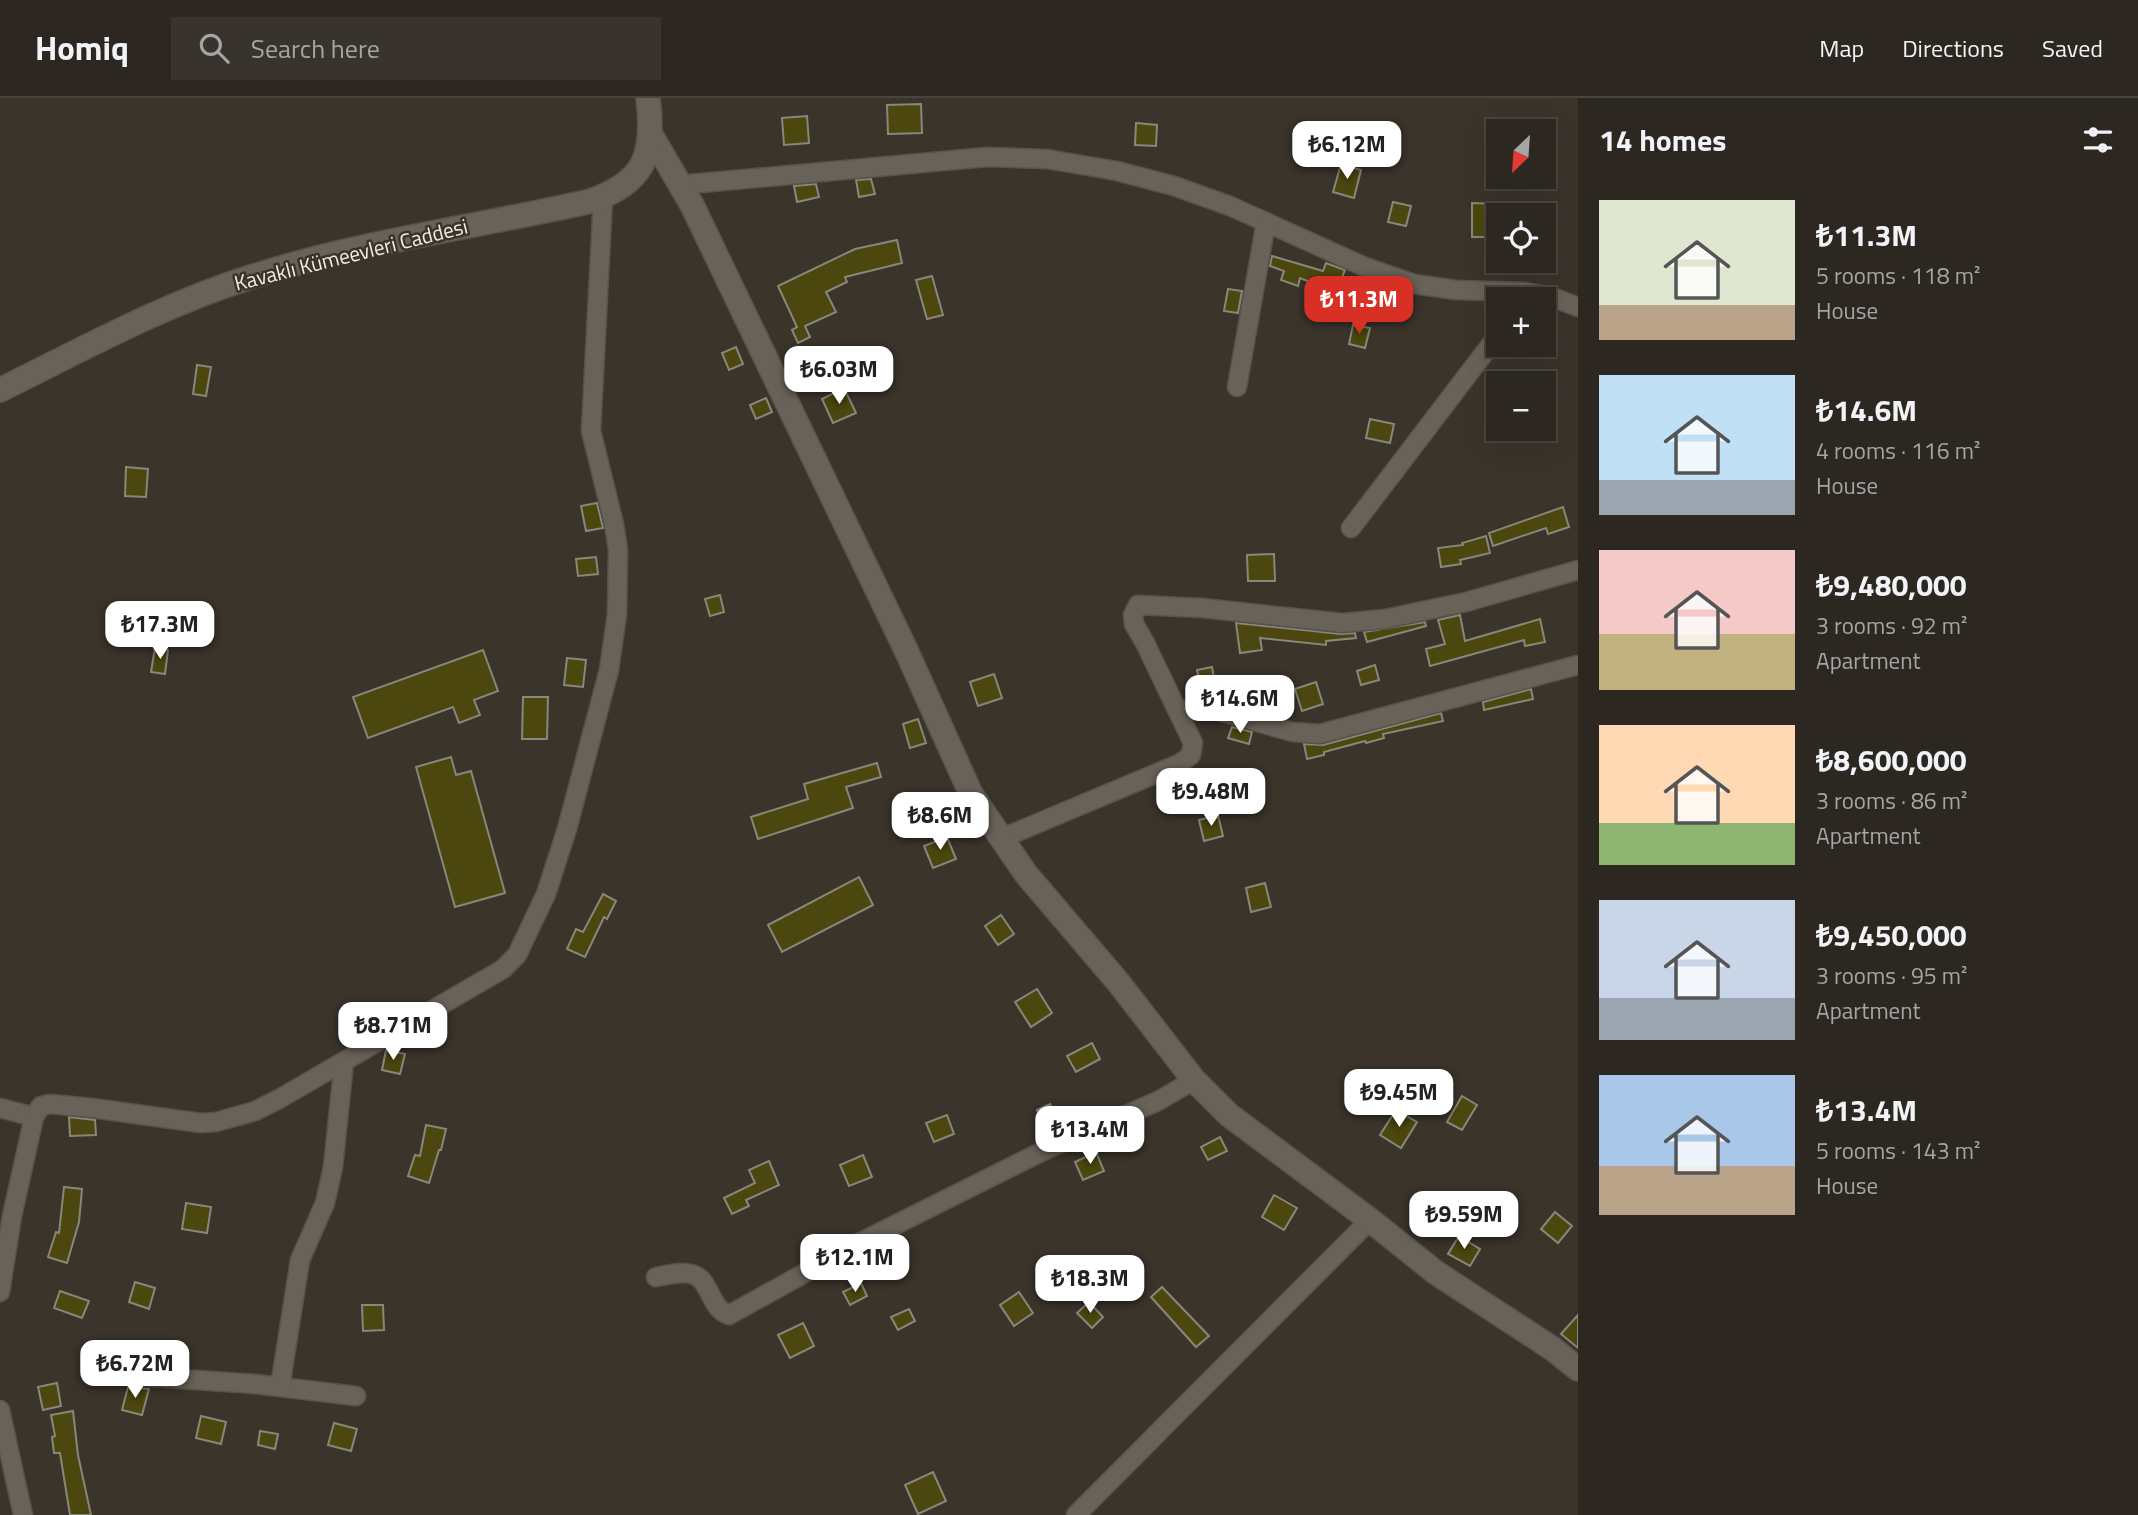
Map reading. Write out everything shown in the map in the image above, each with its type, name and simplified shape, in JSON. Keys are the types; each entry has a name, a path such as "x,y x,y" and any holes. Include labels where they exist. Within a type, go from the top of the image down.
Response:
{"street":[{"name":"Kavaklı Kümeevleri Caddesi","path":"0,390 140,319 252,277 358,249 603,197 620,188 637,171 649,148 651,135 648,98"},
{"path":"651,135 692,205 906,650 971,794 1026,874 1118,982 1194,1080 1230,1115 1435,1272 1553,1349 1578,1369"},
{"path":"679,185 987,157 1020,157 1077,163 1174,186 1266,222 1365,267 1414,284 1486,292"},
{"path":"0,1292 12,1216 34,1117 41,1107 50,1104 168,1121 201,1123 216,1122 255,1111 458,997 509,964 527,938 555,869 608,670 617,614 618,551 591,431 603,197"},
{"path":"1237,387 1266,222"},
{"path":"1556,299 1578,307"},
{"path":"1351,528 1486,350"},
{"path":"1000,839 1188,760 1193,743 1134,624 1133,615 1138,606 1203,608 1342,623 1365,623 1466,603 1578,570"},
{"path":"1177,710 1212,709 1293,732 1320,734 1578,665"},
{"path":"280,1387 300,1260 325,1203 333,1167 344,1062"},
{"path":"656,1277 689,1273 695,1275 705,1285 717,1307 729,1315 870,1237 1045,1150 1158,1101 1194,1080"},
{"path":"0,1108 34,1117"},
{"path":"1076,1515 1370,1220"},
{"path":"121,1375 280,1387 356,1396"},
{"path":"0,1410 23,1515"}],"building":[{"path":"921,104 922,133 888,134 887,105"},
{"path":"807,116 809,143 784,145 782,118"},
{"path":"1136,123 1157,125 1156,146 1135,145"},
{"path":"1341,164 1361,170 1354,198 1333,192"},
{"path":"871,179 875,194 859,197 856,180"},
{"path":"816,184 819,197 797,202 794,186"},
{"path":"1393,202 1411,206 1406,226 1388,222"},
{"path":"1472,203 1486,204 1486,237 1472,237"},
{"path":"897,240 902,263 845,277 847,282 826,292 836,312 805,326 810,337 798,343 792,330 797,327 778,286 855,249"},
{"path":"1272,256 1323,271 1326,263 1345,270 1336,292 1300,278 1298,286 1281,280 1284,271 1270,266"},
{"path":"932,276 943,315 927,319 916,280"},
{"path":"1228,289 1242,291 1238,313 1224,311"},
{"path":"1353,325 1370,328 1365,348 1349,344"},
{"path":"736,347 743,364 729,370 722,353"},
{"path":"197,365 211,367 206,396 193,394"},
{"path":"844,388 856,413 833,423 822,399"},
{"path":"766,398 772,412 756,419 750,405"},
{"path":"1370,419 1394,424 1390,443 1366,438"},
{"path":"126,467 148,469 146,497 125,496"},
{"path":"597,503 603,528 586,531 581,506"},
{"path":"1563,507 1569,527 1548,534 1546,528 1493,546 1489,533"},
{"path":"1486,536 1490,553 1460,560 1461,564 1441,567 1438,548 1463,545 1462,543"},
{"path":"1274,554 1275,581 1248,581 1247,555"},
{"path":"596,557 598,574 578,576 576,559"},
{"path":"720,595 724,612 710,616 705,599"},
{"path":"1460,615 1465,641 1540,619 1545,642 1525,646 1524,640 1430,666 1426,649 1445,644 1438,620"},
{"path":"1425,622 1426,626 1367,642 1364,632"},
{"path":"1236,623 1341,634 1355,633 1356,638 1326,641 1326,645 1260,638 1262,650 1240,653"},
{"path":"155,648 168,650 165,674 151,672"},
{"path":"483,650 498,691 474,700 480,715 459,723 453,707 368,738 353,697"},
{"path":"567,658 586,660 583,687 564,685"},
{"path":"1375,665 1379,680 1361,685 1357,671"},
{"path":"1212,667 1216,689 1202,692 1197,670"},
{"path":"994,674 1002,698 978,706 970,682"},
{"path":"1316,682 1323,704 1302,711 1295,689"},
{"path":"1531,689 1533,699 1484,710 1483,702"},
{"path":"523,697 548,697 547,739 522,739"},
{"path":"1441,713 1443,721 1383,734 1384,738 1324,752 1324,755 1307,759 1304,744 1323,745"},
{"path":"918,719 926,743 910,748 903,724"},
{"path":"1232,727 1252,732 1249,744 1228,738"},
{"path":"451,757 456,775 471,771 505,893 455,907 416,767"},
{"path":"877,763 881,777 846,787 853,808 758,839 751,817 808,799 804,784"},
{"path":"1218,815 1223,836 1204,841 1199,820"},
{"path":"947,837 956,859 933,868 924,846"},
{"path":"859,877 873,905 782,952 768,925"},
{"path":"1265,883 1271,907 1251,912 1246,888"},
{"path":"603,894 616,901 607,919 604,917 585,957 567,949 576,929 583,932"},
{"path":"1001,915 1014,934 998,945 985,926"},
{"path":"1037,989 1052,1013 1031,1027 1015,1002"},
{"path":"1092,1043 1100,1059 1076,1072 1067,1056"},
{"path":"386,1050 405,1054 400,1074 382,1070"},
{"path":"1462,1096 1477,1105 1462,1130 1447,1122"},
{"path":"1050,1104 1058,1123 1045,1129 1037,1110"},
{"path":"1396,1110 1417,1122 1401,1148 1380,1135"},
{"path":"947,1115 954,1134 934,1142 926,1123"},
{"path":"69,1117 95,1120 96,1135 70,1136"},
{"path":"426,1125 446,1129 429,1183 408,1176 415,1155 420,1156"},
{"path":"1220,1137 1227,1151 1208,1160 1201,1147"},
{"path":"1096,1152 1104,1171 1083,1180 1075,1162"},
{"path":"863,1155 872,1177 849,1186 840,1165"},
{"path":"769,1161 779,1185 746,1200 749,1206 732,1214 724,1198 755,1183 749,1170"},
{"path":"64,1187 82,1189 79,1222 67,1263 48,1257 56,1232 59,1233"},
{"path":"1274,1195 1297,1208 1284,1230 1262,1217"},
{"path":"186,1203 211,1207 207,1233 182,1229"},
{"path":"1555,1212 1572,1226 1558,1243 1541,1229"},
{"path":"1459,1236 1480,1249 1470,1266 1448,1254"},
{"path":"135,1282 155,1288 149,1309 129,1302"},
{"path":"861,1283 867,1296 850,1305 843,1292"},
{"path":"1162,1287 1209,1336 1196,1347 1151,1297"},
{"path":"60,1291 89,1301 82,1318 54,1308"},
{"path":"1019,1292 1033,1313 1014,1326 1000,1305"},
{"path":"1089,1302 1103,1317 1092,1328 1077,1313"},
{"path":"362,1305 383,1305 384,1330 363,1331"},
{"path":"909,1309 915,1321 898,1330 891,1317"},
{"path":"1578,1315 1578,1348 1561,1334"},
{"path":"803,1323 814,1346 790,1358 778,1335"},
{"path":"57,1383 61,1406 43,1410 38,1387"},
{"path":"128,1387 149,1389 142,1415 122,1410"},
{"path":"73,1411 78,1455 91,1515 70,1515 60,1453 54,1453 52,1437 55,1436 51,1415"},
{"path":"201,1416 226,1422 221,1444 196,1438"},
{"path":"334,1423 357,1429 351,1451 328,1445"},
{"path":"260,1431 278,1434 275,1449 258,1445"},
{"path":"933,1472 946,1501 918,1514 905,1485"}]}
